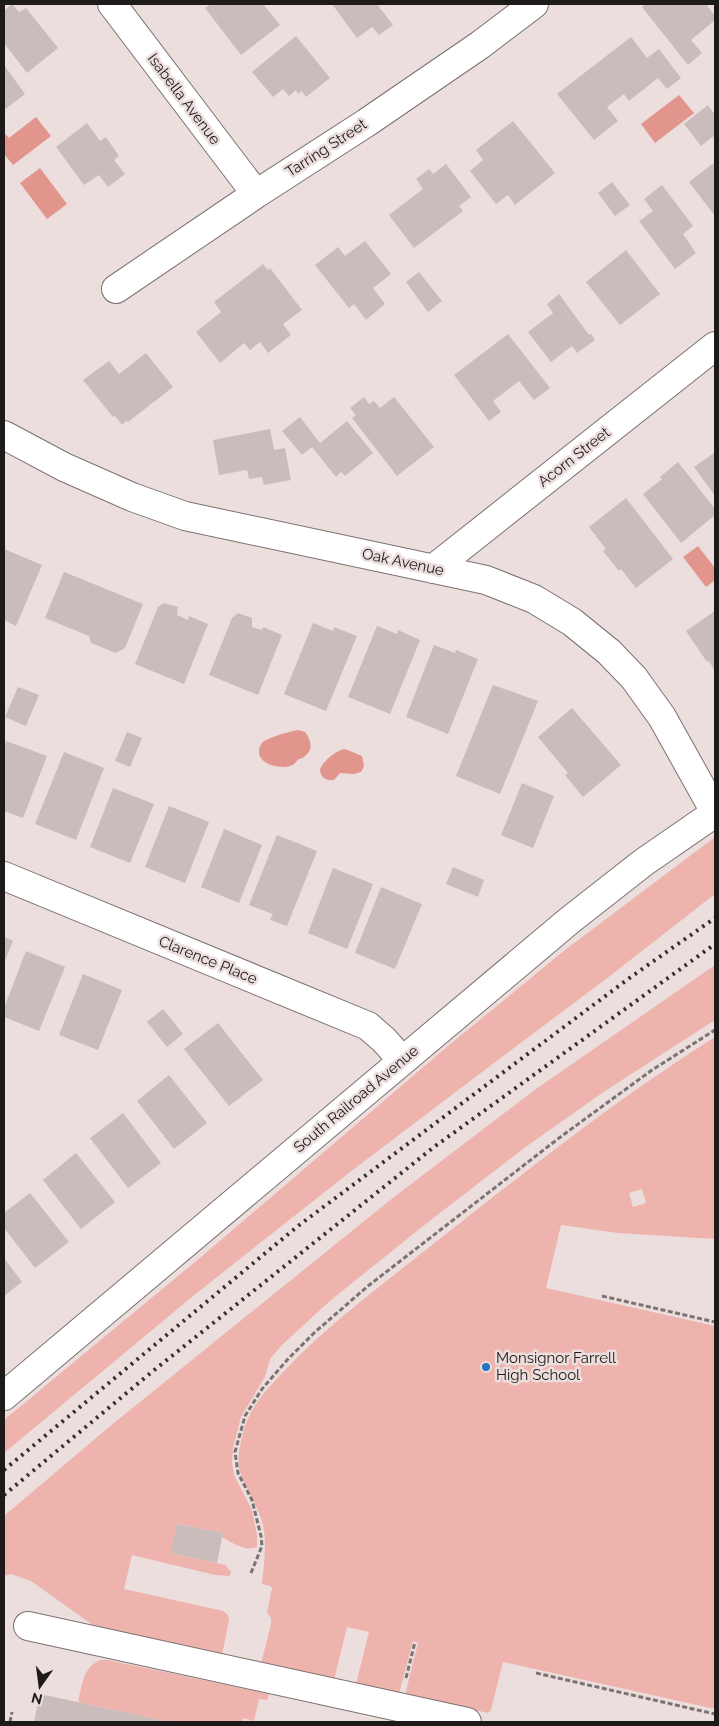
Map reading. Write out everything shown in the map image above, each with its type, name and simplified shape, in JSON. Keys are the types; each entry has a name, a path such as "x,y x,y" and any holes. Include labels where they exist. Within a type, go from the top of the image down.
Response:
{"street":[{"name":"Isabella Avenue","path":"112,4 256,194"},
{"name":"Tarring Street","path":"116,289 472,51 534,4"},
{"name":"Acorn Street","path":"434,568 715,346"},
{"name":"Oak Avenue","path":"4,435 64,467 132,497 185,516 486,580 534,599 572,622 609,652 634,678 662,717 715,812"},
{"name":"South Railroad Avenue","path":"4,1396 402,1060 606,891 715,812"},
{"name":"Clarence Place","path":"4,876 368,1026 402,1060"},
{"path":"28,1626 467,1722"}],"path":[{"path":"251,1573 262,1546 261,1536 252,1500 238,1473 235,1452 246,1416 268,1382 314,1333 368,1286 560,1138 652,1070 715,1030"},
{"path":"602,1296 715,1322"},
{"path":"404,1686 415,1642"},
{"path":"536,1673 715,1714"},
{"path":"10,1722 12,1712"}],"shaded area":[{"path":"679,95 694,113 655,143 641,124"},
{"path":"36,117 51,136 13,165 4,154 4,135 9,138"},
{"path":"40,168 67,204 47,219 20,183"},
{"path":"698,546 715,568 715,580 706,587 683,557"},
{"path":"298,730 305,732 311,747 304,757 293,765 278,767 266,763 259,755 259,749 264,741"},
{"path":"345,749 362,756 364,766 361,772 354,774 340,773 334,780 324,778 320,770 323,763 334,754"},
{"path":"715,837 715,894 606,979 354,1169 198,1292 4,1453 4,1420 201,1257 448,1046 565,950"},
{"path":"715,965 715,1020 602,1093 527,1146 331,1300 282,1345 270,1359 265,1377 241,1417 233,1448 232,1463 234,1475 252,1510 257,1535 257,1547 244,1548 222,1537 223,1533 178,1524 171,1553 225,1565 231,1571 230,1576 215,1575 132,1555 124,1589 223,1611 228,1615 229,1620 222,1655 97,1628 31,1581 11,1574 4,1576 4,1516 109,1427 394,1197 536,1089"},
{"name":"Monsignor Farrell High School","path":"715,1037 715,1239 618,1233 561,1225 546,1288 715,1326 715,1709 503,1662 491,1710 488,1713 405,1695 418,1643 413,1641 399,1694 356,1684 369,1632 347,1627 334,1680 261,1664 271,1624 271,1618 267,1613 272,1588 262,1584 265,1547 263,1525 240,1471 239,1461 239,1450 244,1429 256,1404 303,1352 357,1305 571,1137","holes":["642,1189 646,1203 633,1207 629,1193"]},
{"path":"100,1660 108,1660 269,1694 267,1700 259,1699 254,1721 243,1718 242,1722 169,1722 78,1702 87,1672 94,1663"}],"building":[{"path":"12,4 19,12 26,8 58,48 27,73 4,43 4,11"},
{"path":"211,4 263,4 280,25 241,55 205,8"},
{"path":"332,4 377,4 393,25 379,35 372,27 357,38"},
{"path":"645,4 706,4 715,16 715,20 691,40 702,53 688,65 642,7"},
{"path":"296,36 330,78 306,97 302,91 298,94 296,90 289,96 283,89 273,97 252,72"},
{"path":"631,37 647,58 659,49 681,78 667,89 658,78 629,101 624,94 607,107 618,121 594,140 557,94"},
{"path":"4,65 25,94 4,110"},
{"path":"708,105 715,115 715,135 701,146 684,124"},
{"path":"513,121 555,173 515,205 508,195 496,204 470,171 483,160 476,150"},
{"path":"87,123 100,141 106,137 119,156 114,160 125,174 108,187 99,175 84,185 56,147"},
{"path":"715,162 715,216 689,182"},
{"path":"446,164 471,197 459,206 463,211 414,248 389,215 423,189 416,179 429,169 433,174"},
{"path":"612,182 630,205 615,216 598,193"},
{"path":"662,185 693,226 683,234 696,253 675,269 639,221 653,211 644,199"},
{"path":"365,241 391,274 373,288 385,304 366,320 354,304 349,308 315,265 338,247 345,256"},
{"path":"626,250 660,294 620,325 586,282"},
{"path":"263,264 268,270 270,268 302,310 283,324 291,335 268,353 260,342 250,350 244,343 220,363 196,332 221,312 214,302"},
{"path":"419,272 442,301 428,312 406,282"},
{"path":"559,294 589,335 591,334 595,340 577,353 572,346 551,362 528,332 553,313 547,304"},
{"path":"508,334 550,388 534,400 519,381 493,401 501,412 489,421 454,375"},
{"path":"146,353 173,387 122,425 115,416 113,417 83,380 109,361 119,374"},
{"path":"364,397 369,404 374,401 380,408 394,397 434,447 397,476 352,418 356,415 350,408"},
{"path":"300,417 320,443 347,421 373,453 345,476 341,472 336,477 312,447 302,455 282,431"},
{"path":"270,429 274,450 285,448 291,480 264,485 262,477 249,479 247,470 219,475 213,440"},
{"path":"715,454 715,496 694,467"},
{"path":"678,462 715,509 715,515 681,543 643,494 662,479 660,477"},
{"path":"626,498 673,559 636,588 603,551 606,549 589,527"},
{"path":"4,549 42,565 16,626 4,620"},
{"path":"64,572 143,604 125,648 116,653 91,643 89,636 45,618"},
{"path":"164,603 178,607 177,615 188,620 189,616 208,624 184,684 135,664 158,607"},
{"path":"715,611 715,671 686,631"},
{"path":"238,613 252,618 252,627 262,630 263,627 282,635 258,695 209,675 232,618"},
{"path":"313,623 333,631 334,627 357,636 326,711 284,694"},
{"path":"377,626 397,634 398,630 420,640 390,714 348,697"},
{"path":"434,645 455,653 456,650 478,659 448,734 406,717"},
{"path":"493,685 538,701 500,794 456,776"},
{"path":"18,687 39,695 26,726 5,717"},
{"path":"572,708 621,765 583,797 565,775 568,773 538,737"},
{"path":"127,732 142,738 130,767 115,761"},
{"path":"6,741 47,756 23,818 4,811 4,748"},
{"path":"64,752 104,768 76,840 35,824"},
{"path":"522,783 554,796 533,848 501,835"},
{"path":"113,788 154,804 130,863 90,847"},
{"path":"169,806 209,822 185,883 145,867"},
{"path":"224,829 262,845 239,903 201,887"},
{"path":"277,835 317,851 287,926 270,920 273,914 249,905"},
{"path":"453,867 484,880 478,897 446,884"},
{"path":"333,868 373,884 347,949 308,933"},
{"path":"381,887 422,904 395,969 355,953"},
{"path":"4,937 13,941 4,963"},
{"path":"26,951 65,967 39,1031 4,1017 4,1008"},
{"path":"83,974 122,990 98,1050 59,1035"},
{"path":"163,1009 183,1034 167,1047 147,1022"},
{"path":"218,1023 263,1080 229,1106 184,1049"},
{"path":"169,1075 207,1123 174,1149 137,1101"},
{"path":"123,1113 161,1163 128,1188 90,1138"},
{"path":"76,1153 115,1202 81,1229 43,1180"},
{"path":"30,1193 69,1242 35,1268 4,1228 4,1213"},
{"path":"4,1258 22,1282 4,1296"},
{"path":"177,1524 223,1533 217,1563 171,1553"},
{"path":"40,1694 165,1721 165,1722 34,1722"}],"railway":[{"path":"4,1470 298,1226 628,979 715,918"},
{"path":"4,1495 153,1371 434,1147 715,944"}],"place":[{"name":"Monsignor Farrell High School","path":"486,1367"}]}
